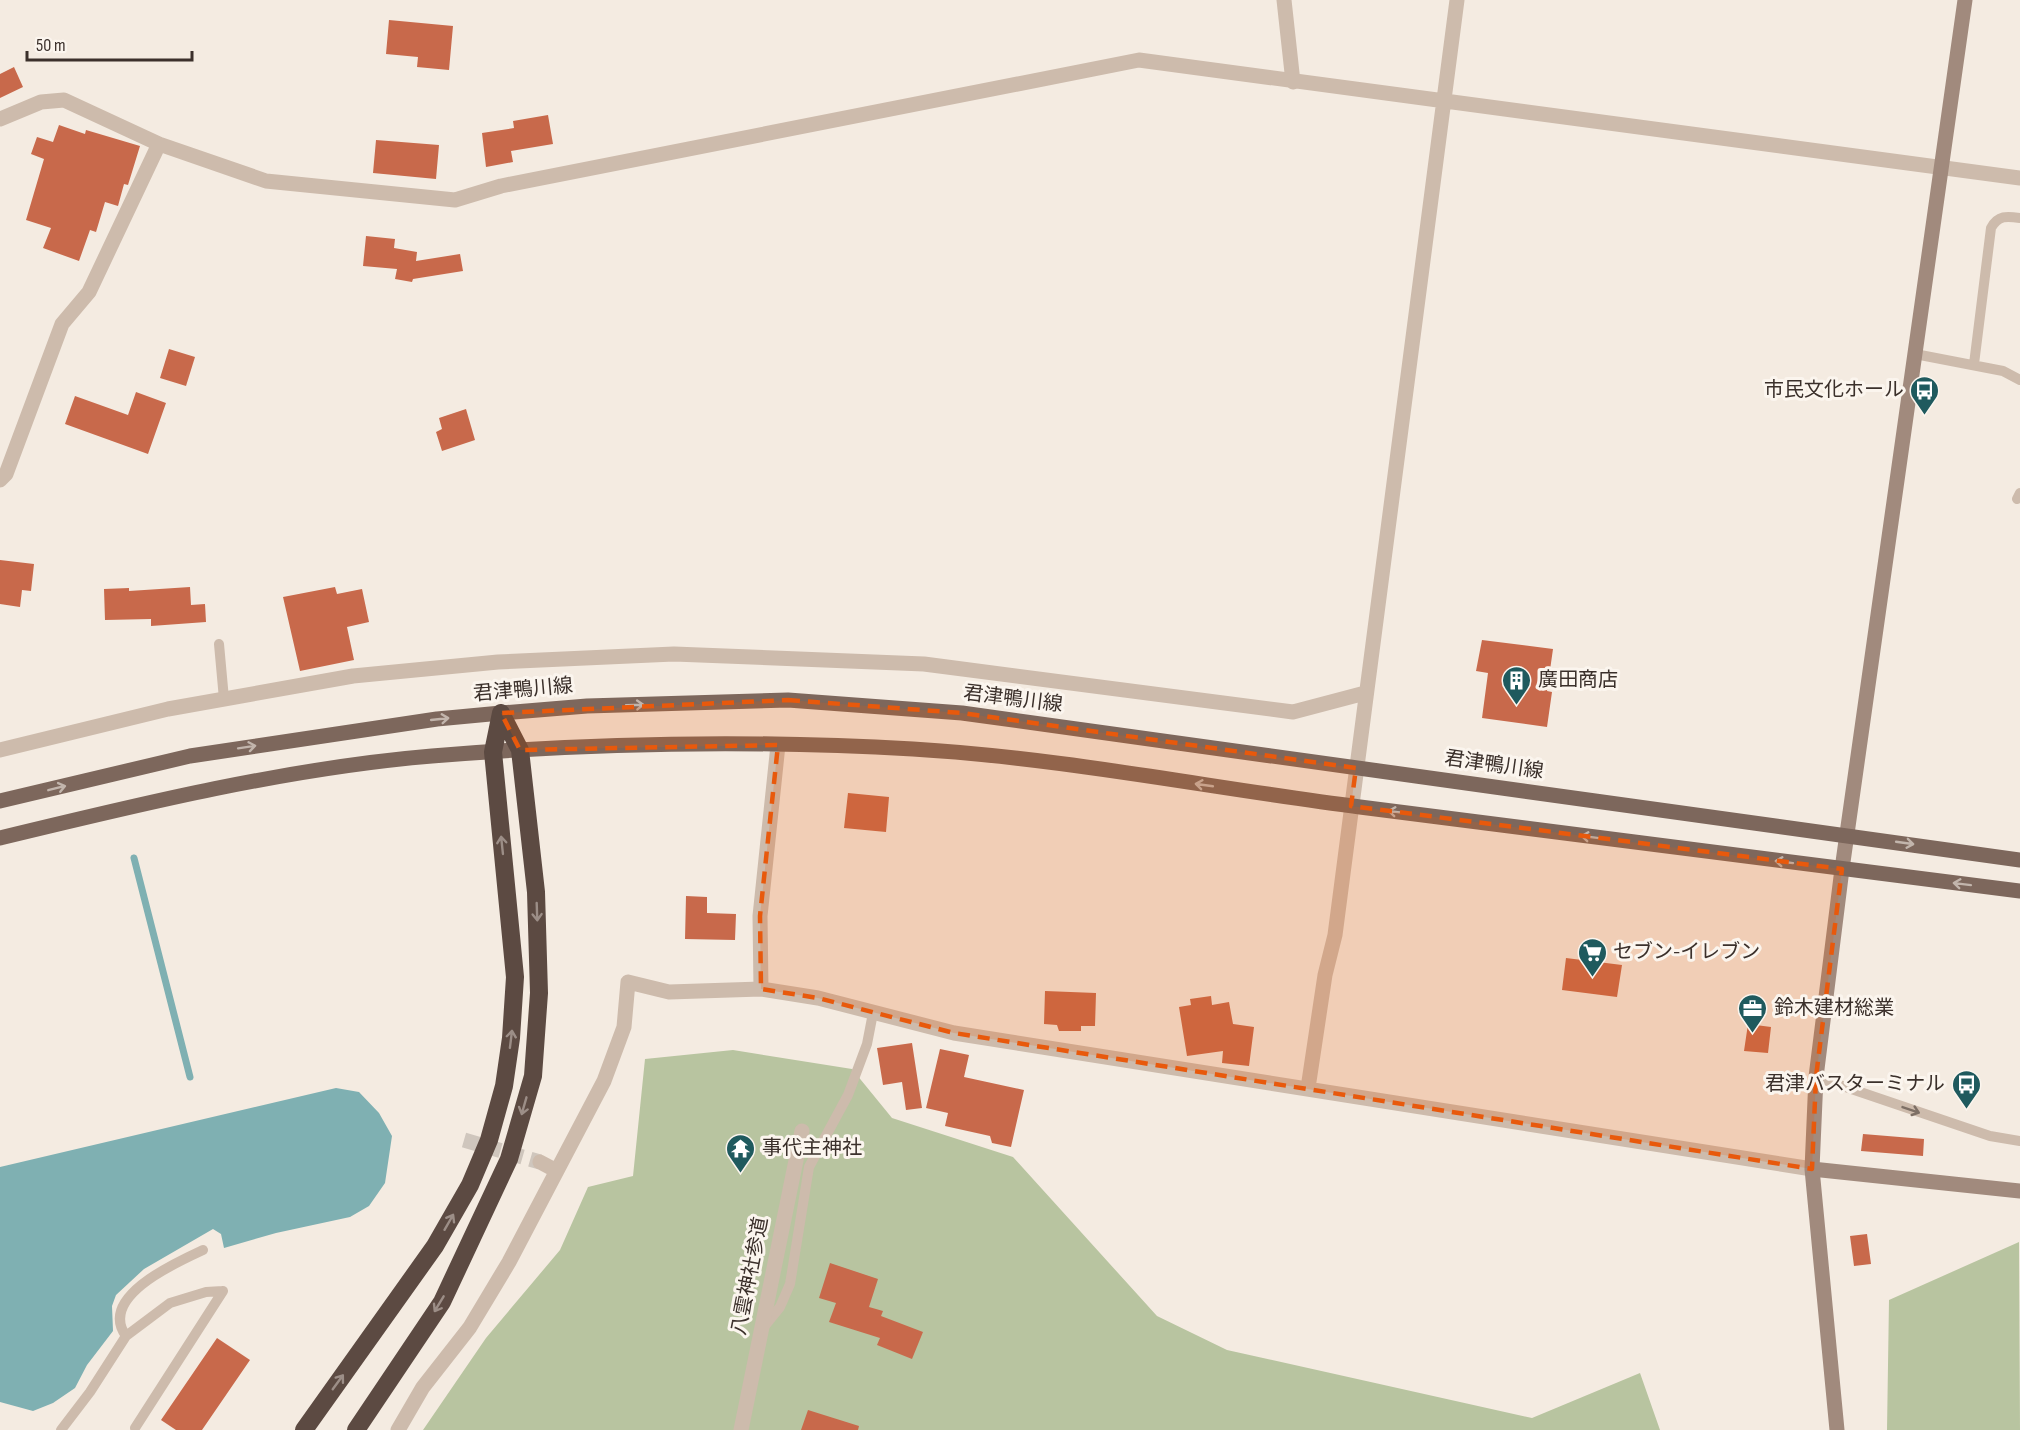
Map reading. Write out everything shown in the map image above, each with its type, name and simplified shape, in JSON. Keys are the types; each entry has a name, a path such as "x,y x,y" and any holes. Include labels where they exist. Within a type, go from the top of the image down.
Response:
{"highway":[{"path":"356,1430 441,1302 509,1159 533,1076 539,993 536,891 520,750 501,712"},
{"path":"304,1430 435,1246 470,1185 489,1140 498,1107 511,1038 515,977 492,752 501,712"}],"main road":[{"name":"君津鴨川線","path":"0,801 190,756 437,719 587,706 788,700 962,714 2020,860"},
{"path":"0,838 119,809 253,781 425,757 520,750 778,746 913,749 1024,759 1351,806 2020,891"}],"street":[{"path":"1284,0 1293,82"},
{"path":"1308,1088 1325,975 1335,935 1457,0"},
{"path":"1837,1430 1812,1170 1816,1077 1842,869 1965,0"},
{"path":"0,119 41,102 64,100 159,144 266,181 455,200 501,186 1139,60 2020,178"},
{"path":"0,480 6,474 62,324 89,292 159,144"},
{"path":"0,750 168,709 353,676 498,662 674,654 924,664 1293,712 1365,693"},
{"path":"760,989 760,916 778,746"},
{"path":"398,1430 423,1387 470,1326 509,1262 555,1170 604,1081 624,1028 628,982 669,992 760,989 818,998 954,1033 1812,1170 2020,1191"},
{"name":"八雲神社参道","path":"741,1430 802,1131"},
{"path":"540,1162 555,1170"}],"lane":[{"path":"1974,364 1991,228 1995,220 2006,216 2020,218"},
{"path":"1915,354 2003,371 2020,380"},
{"path":"219,644 224,699"},
{"path":"760,1331 780,1307 790,1284 809,1167 848,1095 867,1044 873,1013"},
{"path":"1816,1077 1990,1136 2020,1141"},
{"path":"126,1336 119,1326 118,1315 122,1305 146,1281 172,1264 204,1250"},
{"path":"60,1430 90,1392 126,1336 170,1303 206,1292 223,1291 135,1428"}],"highlighted area":[{"path":"788,700 962,713 1356,768 1351,806 1842,869 1816,1077 1812,1169 954,1033 818,998 761,989 760,916 778,745 520,750 501,713"}],"green space":[{"path":"733,1050 852,1069 892,1118 1013,1157 1157,1316 1227,1350 1532,1418 1640,1373 1660,1430 423,1430 486,1338 560,1250 588,1187 633,1176 645,1059"},
{"path":"2019,1242 2020,1430 1887,1430 1889,1300"}],"water":[{"path":"336,1088 359,1092 379,1113 392,1136 385,1183 369,1206 350,1217 276,1233 224,1248 221,1234 213,1229 144,1269 116,1295 112,1306 113,1331 87,1365 75,1388 53,1403 33,1411 0,1402 0,1167"}],"building":[{"path":"389,20 453,26 449,70 417,67 418,57 386,54"},
{"path":"14,67 23,87 0,98 0,74"},
{"path":"548,115 553,144 511,151 513,162 486,167 482,133 514,128 513,121"},
{"path":"59,125 85,134 86,130 140,146 128,185 124,184 118,206 105,202 96,232 90,230 79,261 43,248 51,228 26,220 44,159 31,154 37,137 53,142"},
{"path":"376,140 439,145 436,179 373,173"},
{"path":"366,236 395,239 394,248 417,252 416,261 460,254 463,271 413,279 412,282 395,279 397,269 363,266"},
{"path":"169,349 195,357 186,386 160,378"},
{"path":"136,392 166,403 148,454 65,424 75,396 128,415"},
{"path":"466,409 475,440 442,451 436,432 442,429 439,418"},
{"path":"0,560 34,564 31,591 22,590 20,607 0,604"},
{"path":"190,587 191,605 205,604 206,622 151,626 151,619 105,620 104,589 129,588 129,591"},
{"path":"335,587 337,594 362,589 369,622 347,627 354,660 300,671 283,597"},
{"path":"1482,640 1553,649 1547,691 1552,692 1547,727 1482,718 1488,673 1476,671"},
{"path":"848,793 889,797 886,832 844,828"},
{"path":"686,896 707,897 707,913 736,914 735,940 685,939"},
{"name":"セブン-イレブン","path":"1566,958 1622,965 1617,997 1562,990"},
{"path":"1045,991 1096,993 1095,1026 1081,1026 1081,1031 1059,1031 1057,1025 1044,1024"},
{"path":"1211,996 1212,1005 1229,1002 1233,1024 1254,1027 1249,1066 1222,1063 1223,1051 1187,1056 1179,1007 1191,1005 1190,999"},
{"path":"1748,1024 1771,1027 1768,1053 1744,1051"},
{"path":"912,1043 922,1108 906,1110 902,1082 883,1085 877,1048"},
{"path":"940,1049 969,1055 964,1077 1024,1090 1011,1147 992,1143 990,1136 945,1126 948,1113 926,1108"},
{"path":"1863,1134 1924,1139 1923,1156 1861,1151"},
{"path":"1867,1234 1871,1264 1854,1266 1850,1236"},
{"path":"830,1263 878,1279 869,1307 883,1311 881,1316 923,1332 912,1359 877,1345 880,1338 829,1322 836,1303 819,1298"},
{"path":"217,1338 250,1360 202,1430 176,1430 161,1420"},
{"path":"808,1410 859,1426 858,1430 801,1430"}],"waterway":[{"path":"134,858 190,1077"}],"tunnel":[{"path":"464,1140 540,1162"}],"place":[{"name":"市民文化ホール","path":"1925,416"},
{"name":"廣田商店","path":"1517,706"},
{"name":"セブン-イレブン","path":"1592,978"},
{"name":"鈴木建材総業","path":"1753,1034"},
{"name":"君津バスターミナル","path":"1966,1110"},
{"name":"事代主神社","path":"741,1174"}]}
